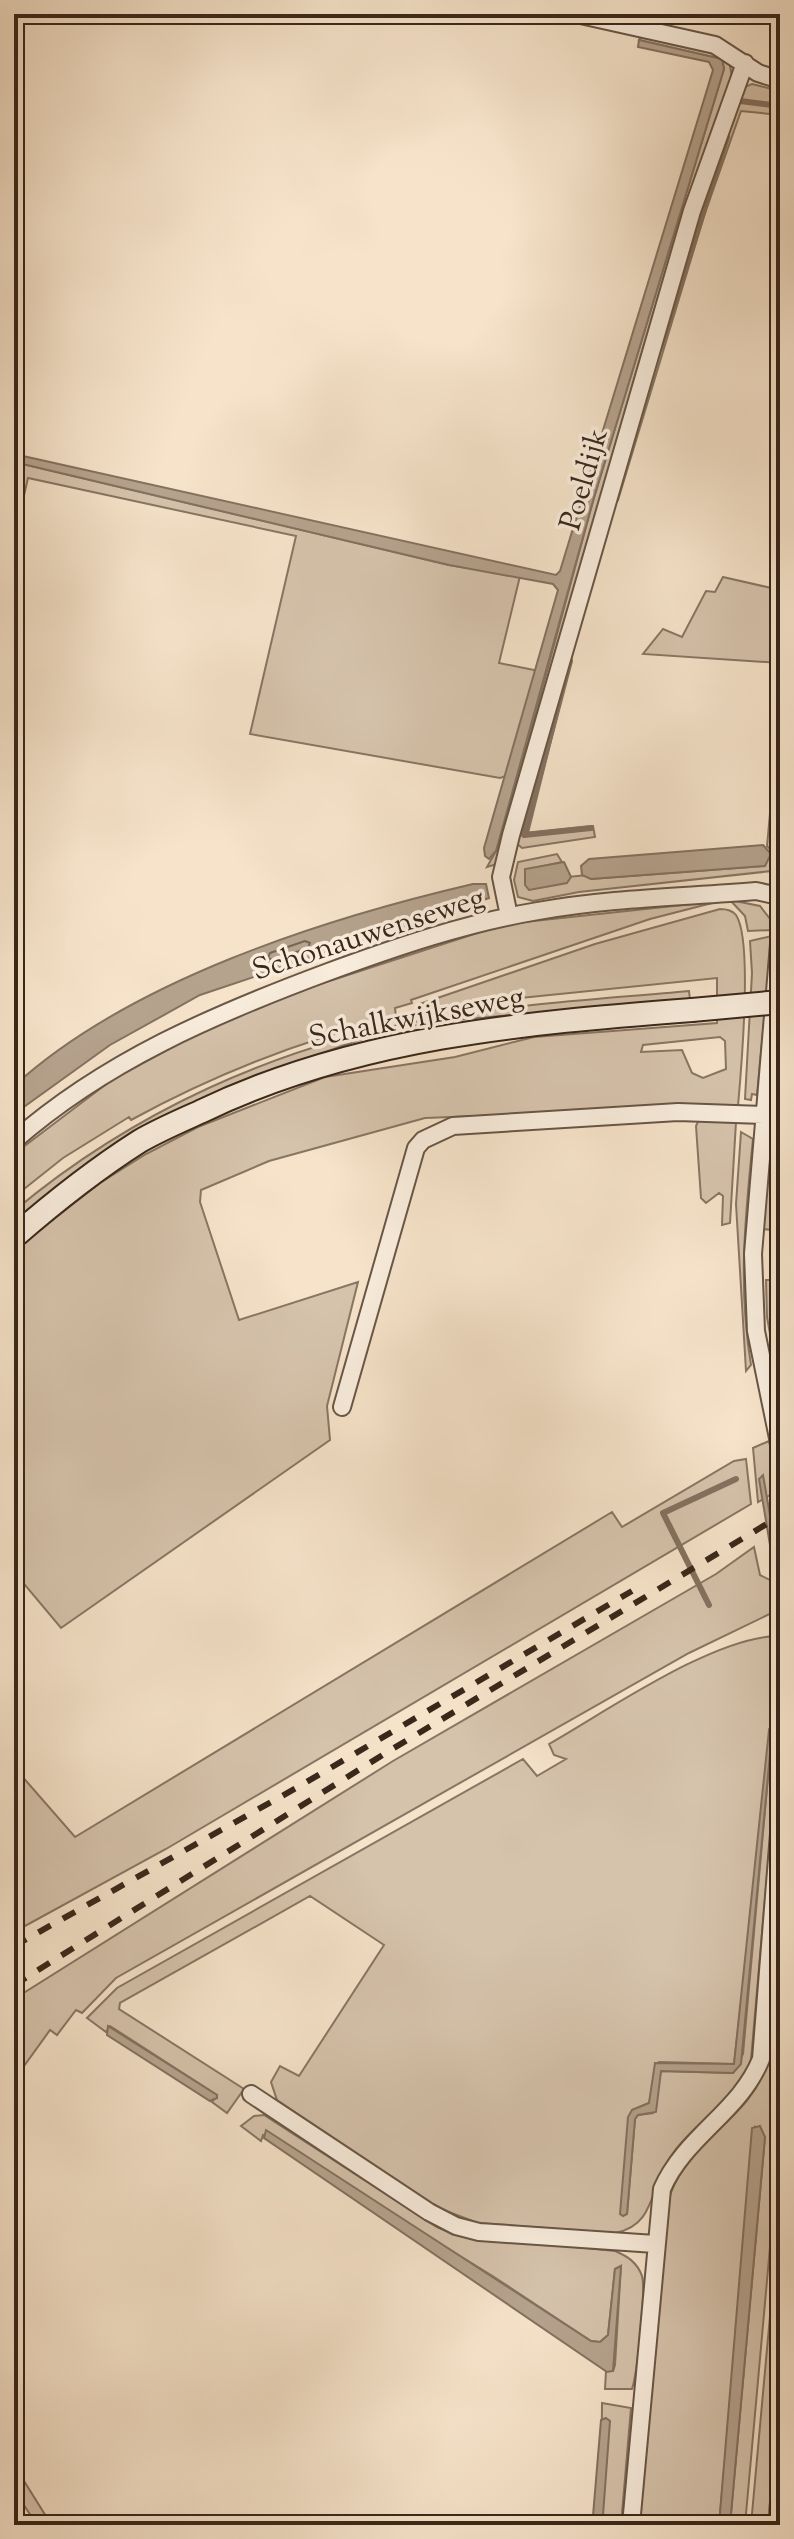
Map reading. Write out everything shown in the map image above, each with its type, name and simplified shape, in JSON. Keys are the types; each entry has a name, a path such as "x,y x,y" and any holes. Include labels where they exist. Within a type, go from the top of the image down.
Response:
{"street":[{"path":"576,14 715,45 758,73 780,80"},
{"name":"Poeldijk","path":"509,916 501,877 511,835 692,211 745,63"},
{"name":"Schonauwenseweg","path":"14,1141 50,1109 145,1050 221,1012 439,934 509,916 614,900 756,891 779,893 780,932 763,1115 754,1289 756,1331 780,1448"},
{"name":"Schalkwijkseweg","path":"14,1237 46,1209 141,1141 285,1074 365,1052 542,1022 780,1002"},
{"path":"342,1407 416,1148 423,1140 453,1126 664,1113 763,1115"},
{"path":"631,2525 662,2189 686,2148 743,2094 761,2059 780,1821"},
{"path":"251,2094 429,2212 456,2226 479,2232 655,2244"}],"shaded area":[{"path":"641,36 704,47 729,60 732,77 497,864 487,867 496,851 517,782 593,501 724,69 722,59 639,40"},
{"path":"752,84 780,91 780,115 741,111 705,213 618,500 611,496 688,235 742,88"},
{"path":"14,462 449,565 520,576 499,663 539,671 509,775 500,778 250,734 296,536 28,478 14,539"},
{"path":"723,577 780,590 780,663 643,654 663,629 682,637 706,591 715,592"},
{"path":"577,636 528,833 593,826 595,837 522,848 515,842"},
{"path":"780,705 780,858 772,871 579,892 533,901 518,897 514,880 518,862 557,854 562,862 525,870 568,877 587,875 591,879 764,866 770,849 767,846"},
{"path":"730,900 760,906 770,919 772,930 748,931 745,916"},
{"path":"720,901 650,919 411,1000 412,1003 395,1008 396,1017 293,1047 228,1073 131,1120 129,1117 63,1158 14,1197 14,1154 113,1079 210,1027 317,985 505,924"},
{"path":"720,909 736,915 741,929 745,977 738,1106 425,1118 269,1161 201,1190 200,1202 239,1320 358,1282 327,1406 330,1440 61,1628 14,1572 14,1250 100,1183 146,1154 198,1127 325,1077 455,1057 534,1037 717,1023 717,978 482,1002 422,1012 420,1004 595,944","holes":["720,1037 725,1041 726,1069 703,1078 692,1073 682,1050 641,1052 643,1045"]},
{"path":"772,936 757,1095 752,1094 751,1100 745,1099 752,973 750,941"},
{"path":"689,991 690,1000 431,1022 374,1035 266,1077 215,1103 14,1223 14,1211 59,1175 107,1143 209,1088 317,1046 372,1031 461,1014"},
{"path":"780,1052 780,1241 777,1236 772,1236 772,1230 763,1229"},
{"path":"700,1117 736,1122 730,1223 722,1225 723,1196 719,1193 706,1203 701,1198 696,1126"},
{"path":"741,1132 753,1139 744,1252 745,1307 751,1365 746,1371 736,1204"},
{"path":"780,1269 780,1390 767,1317 766,1280 771,1280 771,1275"},
{"path":"769,1441 779,1490 758,1502 753,1448"},
{"path":"746,1459 751,1504 166,1849 14,1932 14,1767 75,1837 612,1512 622,1527 734,1461"},
{"path":"754,1547 760,1575 780,1585 780,1609 689,1653 116,1978 82,2013 76,2010 57,2035 50,2030 14,2080 14,1999 393,1761 716,1574"},
{"path":"780,1636 780,1726 751,2060 736,2088 669,2159 645,2214 628,2229 615,2233 478,2223 441,2209 277,2100 271,2082 280,2066 299,2076 384,1945 310,1896 120,2003 119,2009 244,2089 227,2113 212,2102 217,2095 110,2026 106,2032 87,2018 117,1988 523,1759 537,1776 566,1759 554,1755 549,1744 662,1677 725,1648 754,1639","holes":["772,1733 743,2054 733,2073 661,2071 653,2113 638,2115 635,2119 627,2214 632,2110 649,2103 659,2062 734,2064"]},
{"path":"780,1921 780,2136 745,2525 730,2525 765,2137 755,2127 719,2525 638,2525 666,2208 675,2183 687,2163 746,2101 769,2059"},
{"path":"264,2115 437,2227 456,2235 615,2251 627,2257 640,2271 643,2284 632,2389 605,2389 606,2371 613,2371 615,2365 621,2266 615,2269 608,2335 600,2342 591,2341 491,2275 263,2135 261,2141 241,2126 254,2116"},
{"path":"780,2206 780,2389 768,2525 751,2525"},
{"path":"602,2403 631,2408 621,2525 589,2525 590,2516 601,2517"},
{"path":"14,2465 51,2525 37,2525 14,2490"}],"water":[{"path":"639,40 722,59 724,69 593,501 496,851 489,859 485,856 484,848 558,590 553,584 449,565 14,462 14,454 556,575 560,571 713,70 709,62 638,47"},
{"path":"763,845 771,854 765,866 591,879 582,875 581,866 589,859"},
{"path":"564,862 571,877 567,883 529,890 525,885 525,869"},
{"path":"473,884 486,884 489,898 200,995 110,1045 14,1114 14,1086 61,1049 113,1015 170,985 292,936 415,898"},
{"path":"763,1475 779,1567 774,1569 759,1479"},
{"path":"769,1730 772,1733 741,2064 733,2073 661,2071 656,2112 638,2115 635,2119 627,2214 623,2216 620,2214 628,2117 632,2110 649,2103 655,2063 734,2064"},
{"path":"108,2026 217,2095 217,2098 210,2101 107,2035"},
{"path":"760,2126 765,2137 730,2525 719,2525 752,2128"},
{"path":"266,2130 591,2341 600,2342 608,2335 615,2269 621,2266 613,2371 607,2372 264,2138"},
{"path":"780,2389 780,2525 768,2525"},
{"path":"606,2418 610,2421 603,2515 593,2516 601,2420"}],"waterway":[{"path":"740,101 780,106"},
{"path":"660,348 727,137"},
{"path":"570,661 524,835 591,828"},
{"path":"776,831 780,781"},
{"path":"709,1605 663,1513 736,1479"}],"railway":[{"path":"14,1985 389,1751 780,1516"},
{"path":"14,1946 298,1787 632,1591"}]}
